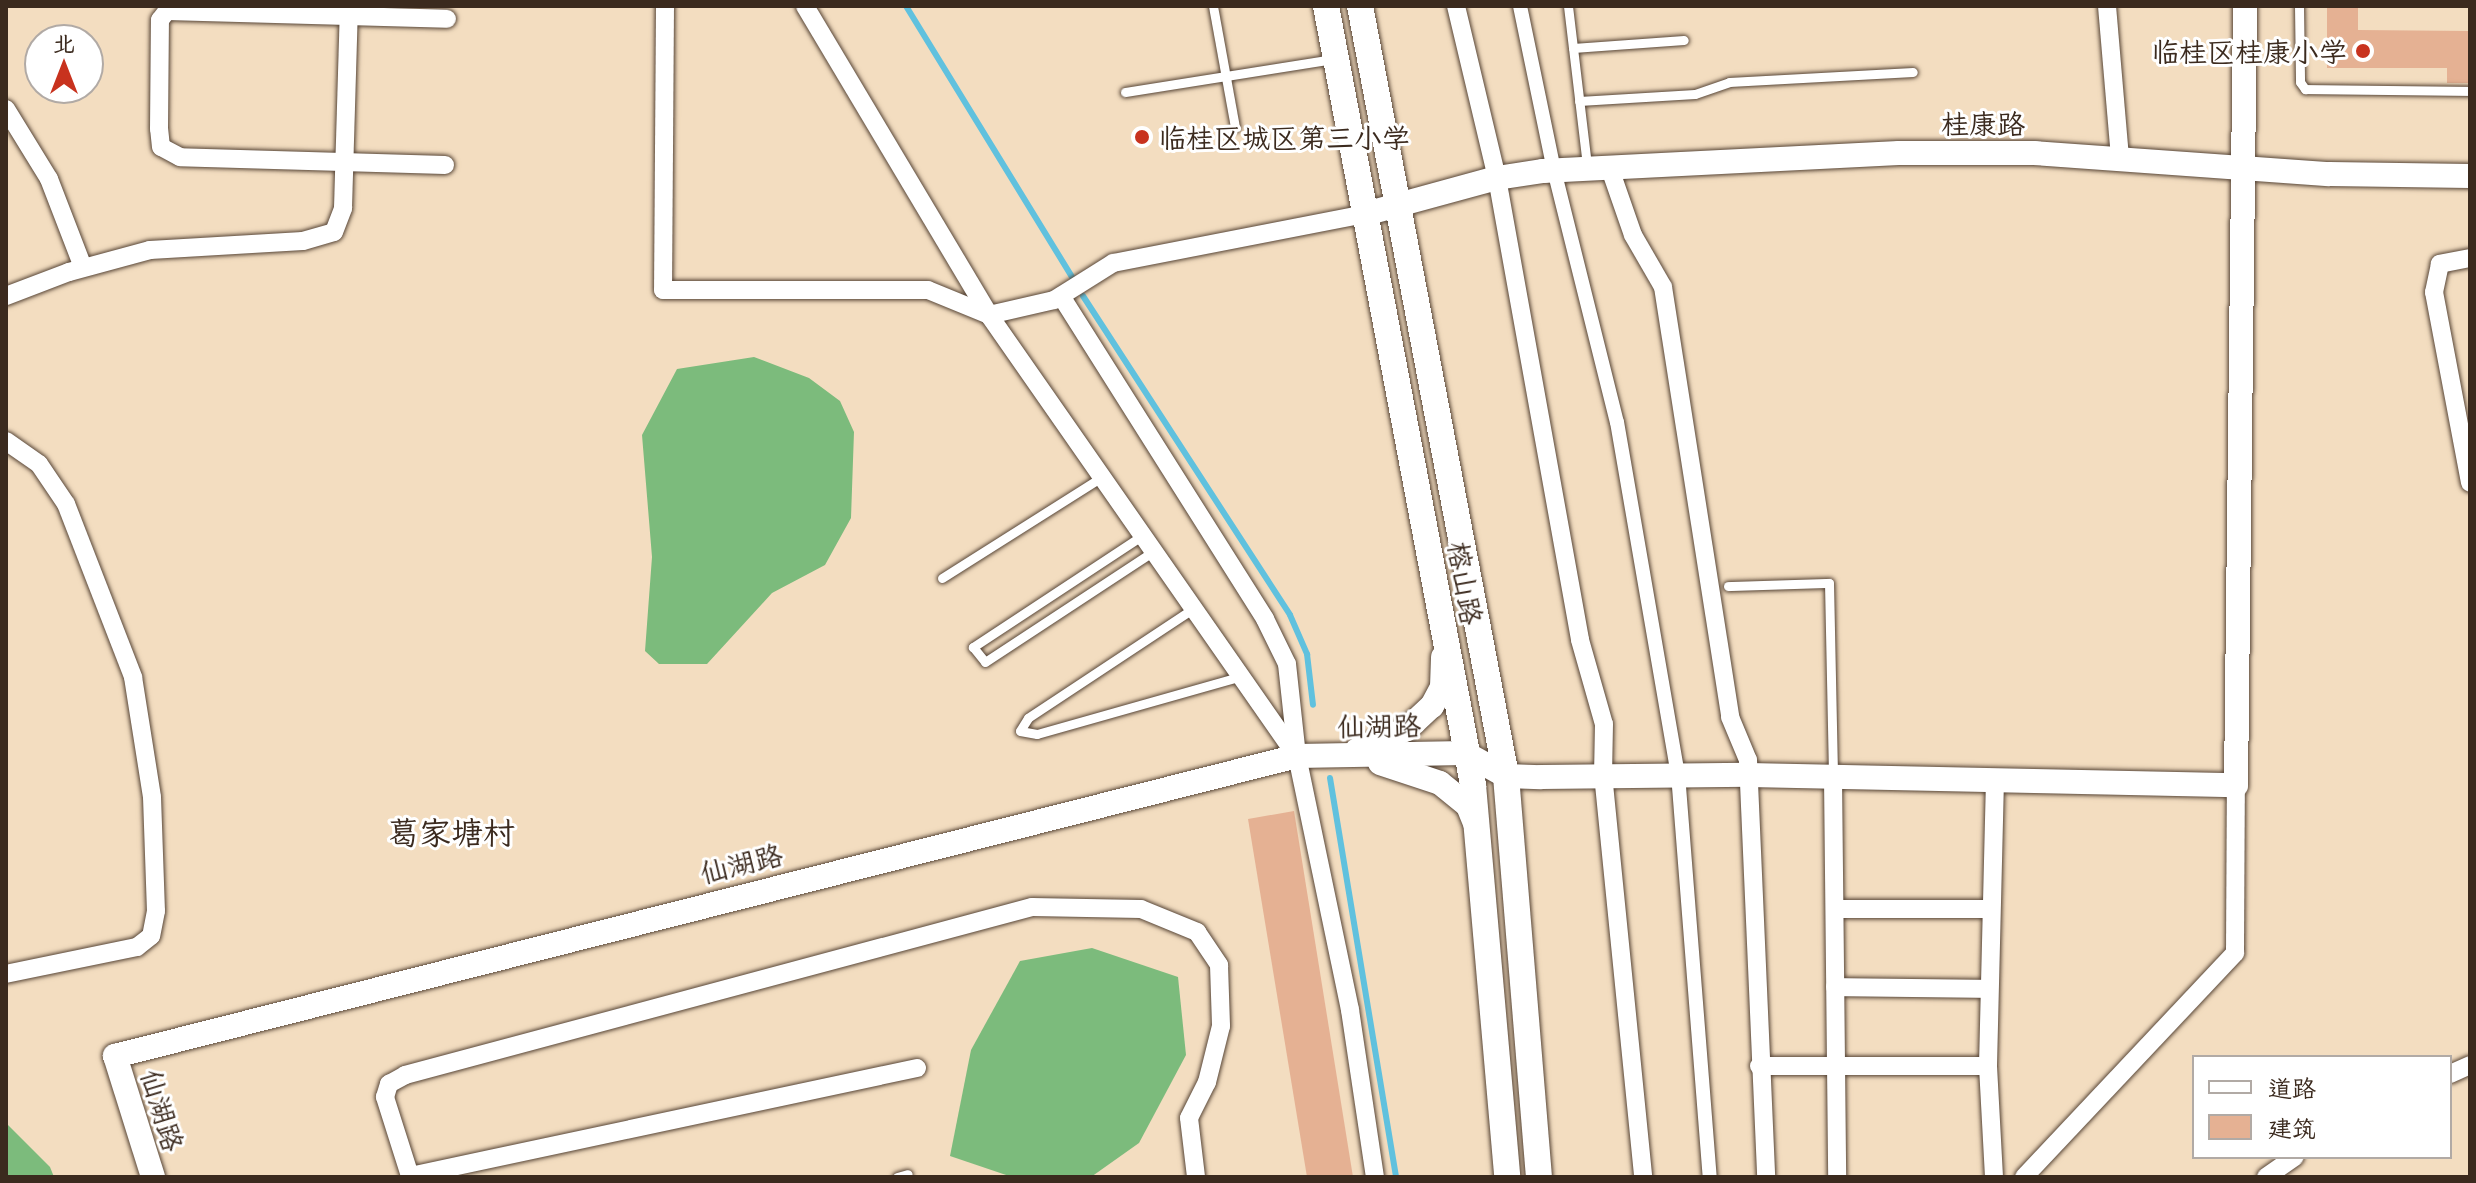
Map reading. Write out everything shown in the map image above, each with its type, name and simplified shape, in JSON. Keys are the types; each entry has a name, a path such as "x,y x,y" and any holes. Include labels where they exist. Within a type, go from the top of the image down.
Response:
{"main road":[{"name":"榕山路","path":"1326,6 1477,829 1507,1177"},
{"name":"榕山路","path":"1360,6 1506,776 1539,1177"}],"street":[{"path":"665,6 663,290 928,290 989,315 1061,296 1113,263 1365,214"},
{"path":"805,6 989,315 1297,756"},
{"path":"1456,6 1497,178 1580,640 1604,724 1603,774 1643,1177"},
{"path":"1520,6 1554,170 1617,422 1678,774 1710,1177"},
{"path":"2107,6 2120,159"},
{"path":"2024,1177 2235,953 2245,6"},
{"path":"445,165 180,157 165,151 159,137 160,20 167,11 178,9 349,10 447,19"},
{"path":"6,296 83,267 189,244 327,236 342,219 349,10"},
{"path":"6,109 49,179 83,267"},
{"name":"桂康路","path":"1365,214 1497,178 1554,170 1914,153 2120,159 2470,176"},
{"path":"1598,167 1663,287 1730,717 1748,760 1766,1177"},
{"path":"2470,258 2440,264 2434,292 2470,483"},
{"path":"1061,296 1275,637 1290,679 1297,756 1350,1010 1375,1177"},
{"path":"6,441 39,464 66,504 128,662 150,773 156,911 151,936 137,947 7,970"},
{"path":"1343,755 1407,729 1432,706 1442,687 1444,639"},
{"path":"1498,734 1515,761 1541,777"},
{"path":"1465,753 1506,776 1678,774 2236,785"},
{"name":"仙湖路","path":"153,1177 115,1056 1297,756 1465,753"},
{"path":"1343,755 1402,767 1440,783 1468,806 1477,829"},
{"path":"1509,809 1541,777"},
{"path":"1833,777 1837,1177"},
{"path":"1994,1177 1988,1066 1995,780"},
{"path":"917,1068 410,1176 385,1097 389,1084 405,1075 1032,907 1080,904 1141,909 1172,918 1212,948 1222,993 1221,1026 1207,1082 1189,1118 1196,1177"},
{"path":"1835,909 1990,909"},
{"path":"1835,987 1989,989"},
{"path":"1759,1066 1988,1066"},
{"path":"2266,1177 2292,1159"}],"lane":[{"path":"1213,6 1235,127"},
{"path":"1568,6 1579,101 1598,167"},
{"path":"2299,6 2300,82 2305,89 2470,91"},
{"path":"1573,48 1684,40"},
{"path":"1125,92 1336,59"},
{"path":"1579,101 1695,94 1729,82 1913,72"},
{"path":"942,578 1102,477"},
{"path":"1143,535 973,647 985,662 1154,551"},
{"path":"1728,586 1829,583 1833,777"},
{"path":"1194,608 1028,718 1020,731 1037,734 1242,676"},
{"path":"897,1177 908,1174"}],"green space":[{"path":"754,357 809,378 840,401 854,432 851,518 825,565 772,593 707,664 659,664 645,651 652,557 642,435 677,369"},
{"path":"1092,948 1178,977 1186,1055 1139,1143 1091,1177 1012,1177 950,1156 971,1050 1020,961"},
{"path":"6,1123 50,1167 54,1177 6,1177"}],"building":[{"path":"2327,6 2358,6 2358,30 2470,31 2470,83 2447,83 2447,68 2327,68"},
{"path":"1294,811 1353,1177 1307,1177 1248,819"}],"waterway":[{"path":"906,6 1073,279"},
{"path":"1083,296 1290,615 1307,654 1313,705"},
{"path":"1330,778 1396,1177"}],"place":[{"name":"临桂区桂康小学","path":"2363,51"},
{"name":"临桂区城区第三小学","path":"1142,137"}],"district":[{"name":"葛家塘村","path":"451,831"}]}
